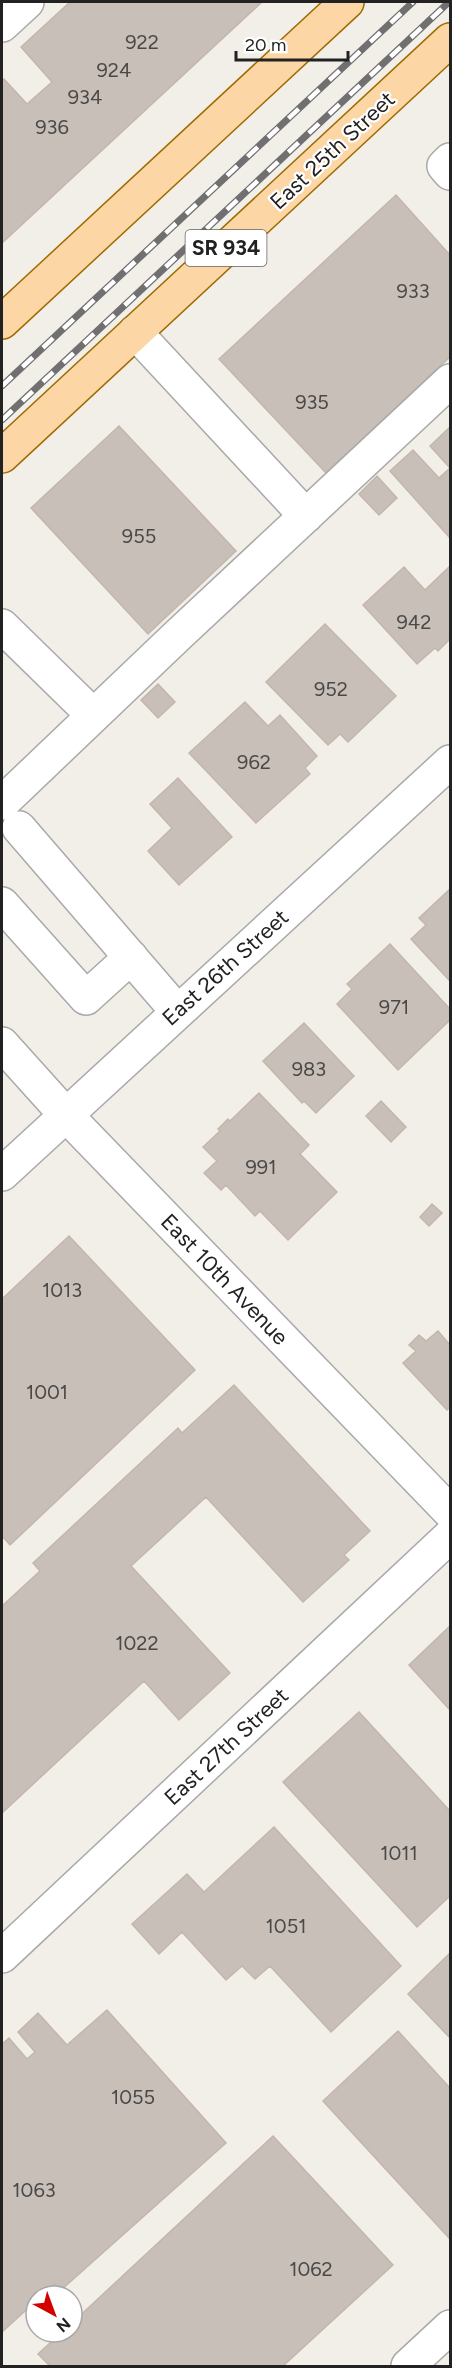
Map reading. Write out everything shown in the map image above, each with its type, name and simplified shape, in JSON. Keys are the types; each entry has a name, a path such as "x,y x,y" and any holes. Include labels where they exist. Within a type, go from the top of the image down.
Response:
{"main road":[{"path":"2,322 347,2"},
{"name":"East 25th Street","path":"2,456 450,40"}],"street":[{"path":"2,25 27,2"},
{"path":"450,160 444,166 450,173"},
{"path":"135,332 306,516"},
{"path":"177,1011 10,816 93,715 450,381"},
{"path":"2,626 93,715"},
{"name":"East 26th Street","path":"2,1174 450,762"},
{"path":"2,904 86,998 131,957"},
{"name":"East 10th Avenue","path":"2,1044 65,1114 450,1512"},
{"name":"East 27th Street","path":"2,1956 450,1536"},
{"path":"408,2367 450,2326"}],"building":[{"path":"70,2 262,2 2,243 2,81 4,79 27,104 52,82 21,47"},
{"path":"396,195 450,255 450,357 326,473 219,359"},
{"path":"119,426 236,551 148,634 31,508"},
{"path":"450,427 450,468 430,446"},
{"path":"413,450 439,478 450,468 450,538 390,471"},
{"path":"377,476 397,498 379,515 359,494"},
{"path":"450,566 450,639 438,651 435,648 417,664 363,605 404,567 425,590"},
{"path":"325,624 396,696 348,742 340,734 328,745 266,682"},
{"path":"158,684 175,702 158,718 141,700"},
{"path":"245,702 268,726 280,715 317,756 305,768 310,774 256,823 189,753"},
{"path":"178,778 232,837 179,885 148,851 172,828 150,804"},
{"path":"450,889 450,981 411,939 426,925 419,918"},
{"path":"390,944 450,1009 450,1020 398,1070 337,1004 352,989 347,984"},
{"path":"304,1023 354,1076 316,1113 304,1101 302,1103 263,1061"},
{"path":"259,1093 309,1145 300,1154 337,1192 288,1240 260,1211 255,1216 226,1185 221,1190 204,1173 217,1161 203,1147 220,1131 218,1129 228,1119 230,1121"},
{"path":"381,1101 406,1127 391,1142 366,1116"},
{"path":"432,1204 442,1213 429,1226 420,1217"},
{"path":"69,1236 195,1370 10,1545 2,1536 2,1299"},
{"path":"438,1331 450,1345 450,1407 447,1410 403,1363 416,1351 409,1345 419,1335 426,1341"},
{"path":"234,1385 370,1531 344,1555 349,1560 303,1602 206,1497 131,1566 230,1673 179,1720 144,1681 2,1813 2,1606 40,1571 33,1563 178,1428 182,1433"},
{"path":"450,1626 450,1710 409,1665"},
{"path":"359,1712 450,1811 450,1896 417,1927 283,1782"},
{"path":"274,1827 401,1966 331,2032 270,1966 255,1979 242,1966 226,1980 182,1932 159,1954 132,1924 187,1874 204,1892"},
{"path":"450,1953 450,2038 408,1994"},
{"path":"107,2010 226,2143 68,2284 24,2284 24,2312 2,2332 2,2044 9,2038 27,2059 35,2052 18,2032 38,2013 67,2045"},
{"path":"398,2031 450,2088 450,2239 323,2101"},
{"path":"273,2136 393,2265 283,2366 50,2366 38,2354 49,2344 84,2344 84,2312"}],"railway":[{"path":"2,386 413,2"},
{"path":"2,420 449,2"}]}
